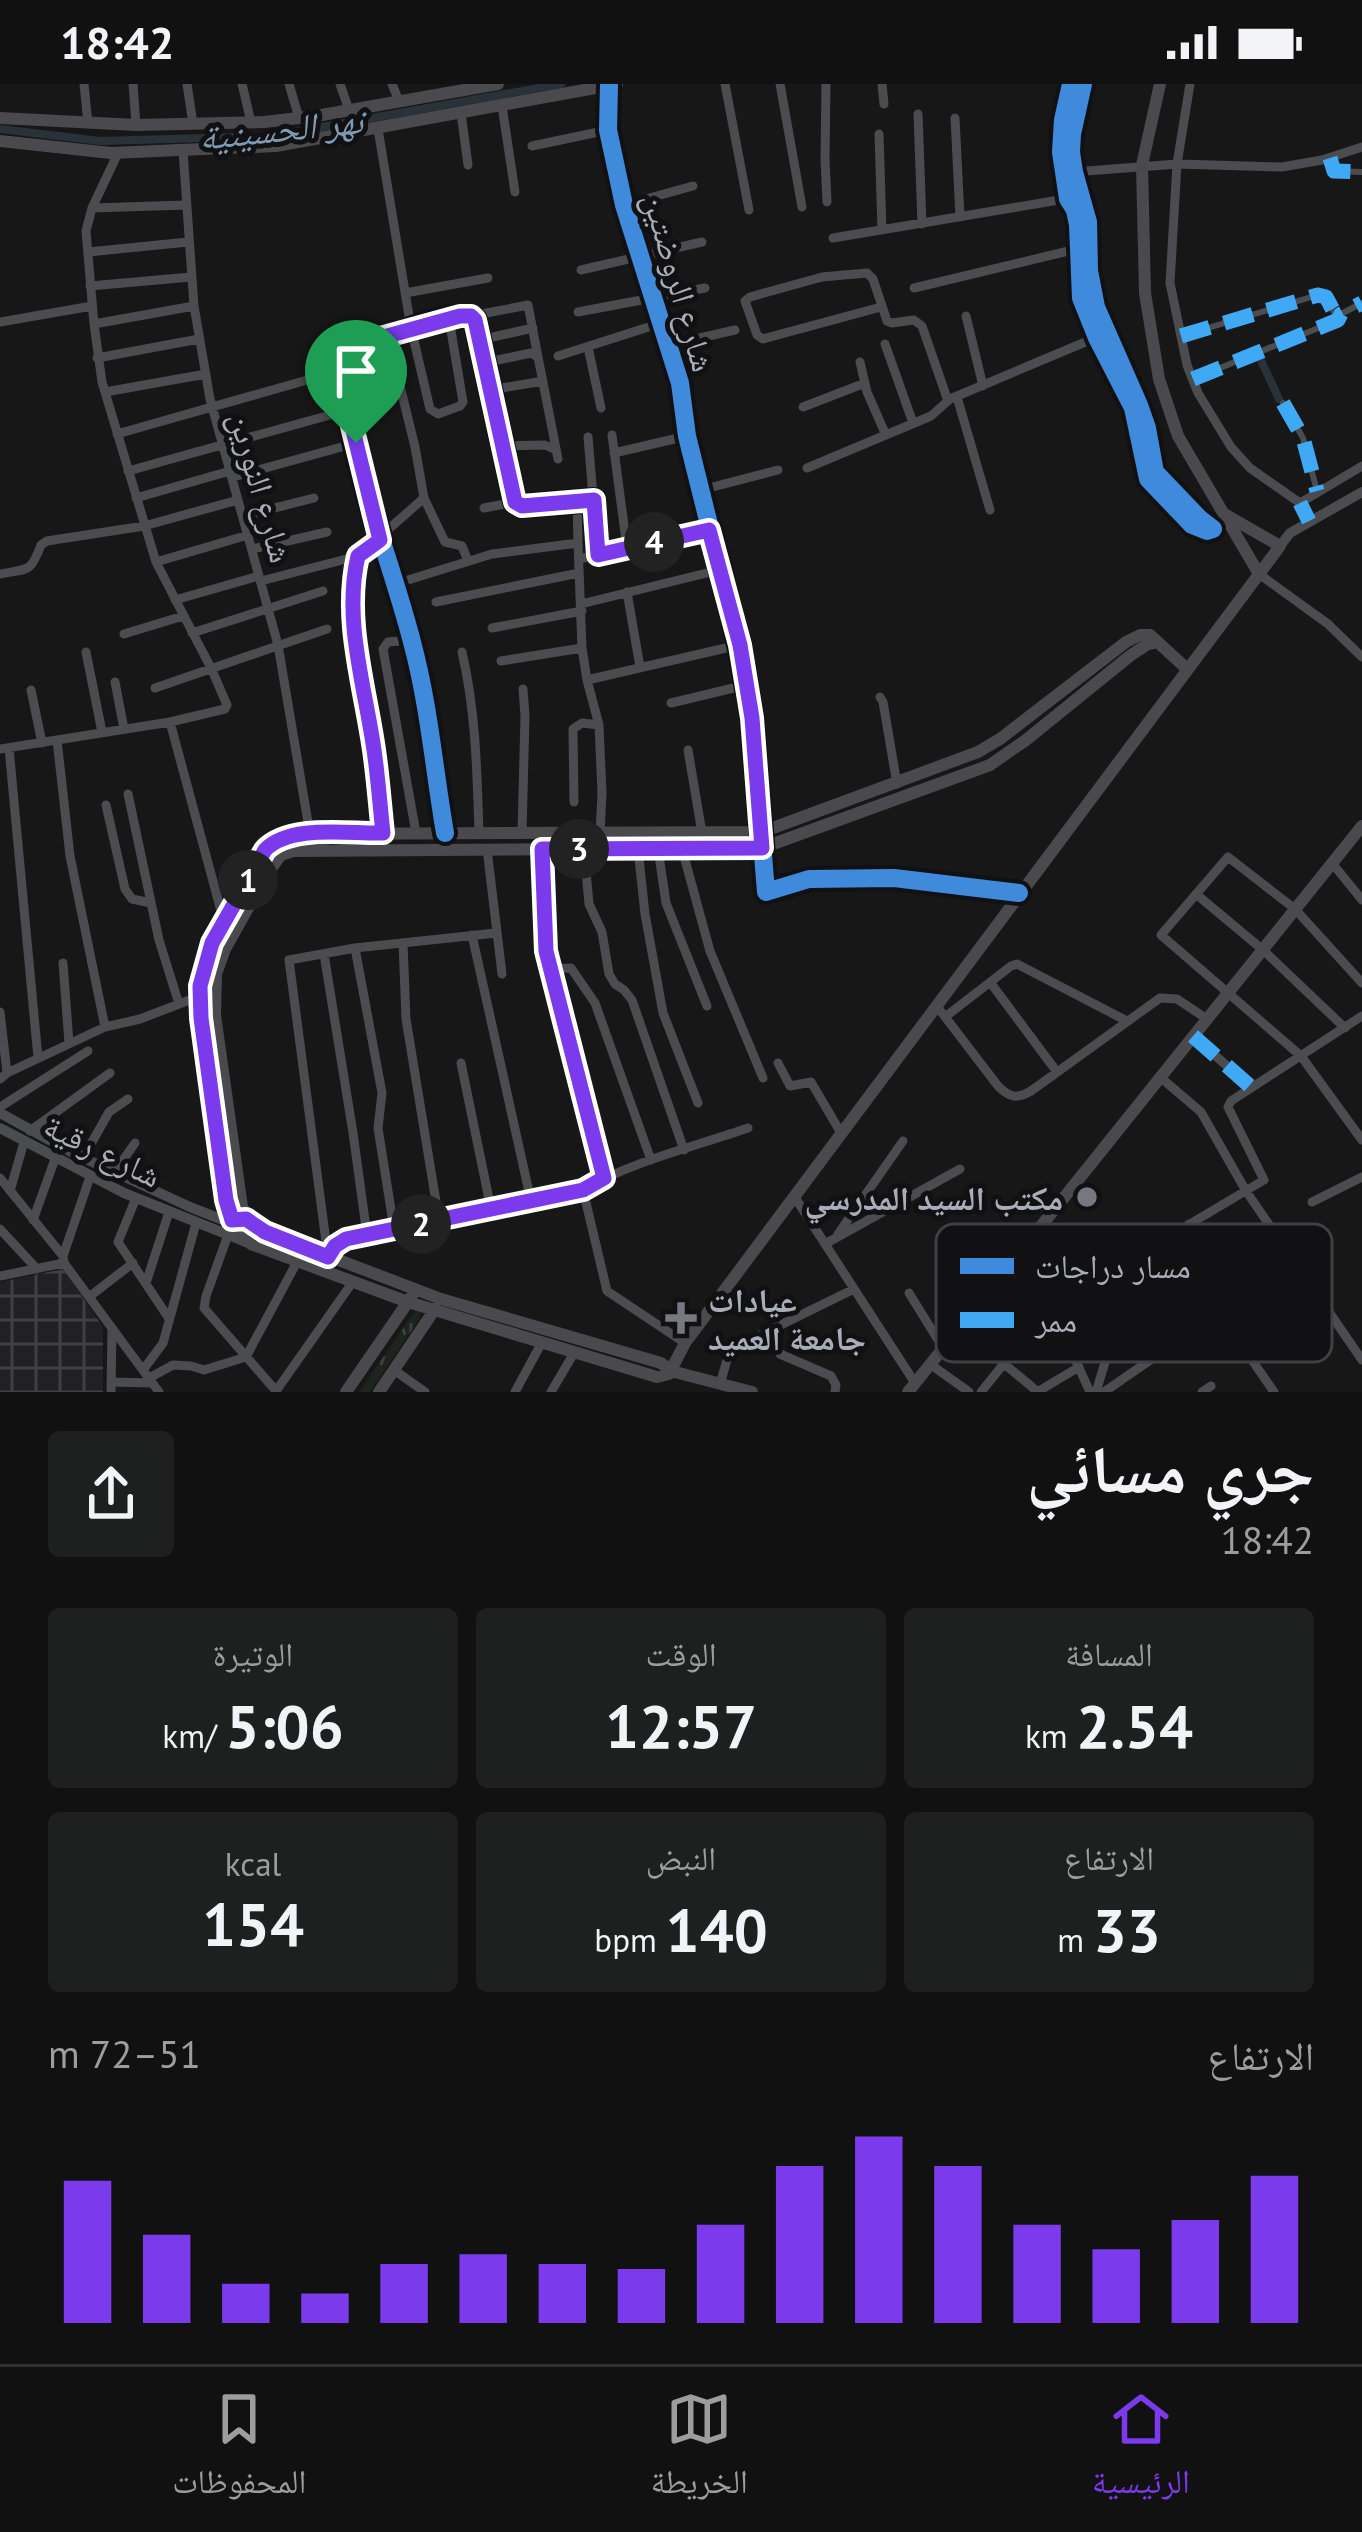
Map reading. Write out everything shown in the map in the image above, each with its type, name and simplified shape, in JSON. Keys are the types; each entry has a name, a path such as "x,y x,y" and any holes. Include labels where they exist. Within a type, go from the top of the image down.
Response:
{"main road":[{"path":"1160,84 1142,165 1145,292 1159,380 1178,436 1259,574"},
{"path":"0,118 88,124 251,122 350,110 432,89 491,85"},
{"path":"0,141 118,153 276,146 613,85"},
{"path":"241,1216 412,1296 542,1344 665,1376 841,1133 940,1011 1019,893 1280,546 1226,515"},
{"path":"412,1296 352,1283 248,1242 200,995 206,959 268,847 284,836 310,834 762,832 965,758 1000,740 1131,638 1146,634 1186,668"},
{"path":"241,1216 214,988 224,949 281,855 293,850 762,848 990,765 1131,655 1159,642"},
{"path":"1042,1224 1362,826"},
{"path":"346,1392 412,1296"},
{"path":"379,1392 438,1305"},
{"path":"438,1305 661,1363 671,1371 752,1392"},
{"path":"911,1388 936,1357"}],"street":[{"path":"83,84 88,124"},
{"path":"133,84 136,124"},
{"path":"187,84 193,124"},
{"path":"242,84 251,122"},
{"path":"289,84 299,118"},
{"path":"340,84 350,110"},
{"path":"392,84 399,101"},
{"path":"724,84 749,209"},
{"path":"780,84 802,207"},
{"path":"826,84 827,202"},
{"path":"882,84 884,104"},
{"path":"1071,84 1061,152 1074,197 1088,222 1091,283 1102,335"},
{"path":"1083,84 1072,134 1081,298 1132,408 1148,478 1192,526 1214,529 1238,543"},
{"path":"1190,84 1177,164 1170,283 1192,379 1231,447 1250,468 1300,503 1309,521"},
{"name":"شارع الروضتين","path":"613,85 608,130 624,205 680,382 687,436 740,645 752,718 762,848"},
{"path":"502,106 515,192"},
{"path":"461,113 468,165"},
{"path":"918,113 922,224"},
{"path":"955,118 960,217"},
{"path":"378,129 411,328 430,410 438,414 463,402 449,319"},
{"path":"532,146 608,130"},
{"path":"879,134 882,230"},
{"path":"1074,172 1177,164 1282,167 1362,147"},
{"name":"شارع النورين","path":"183,151 194,306 212,407 278,645 310,834"},
{"path":"38,1058 4,749 225,709 212,670 156,562 98,358 86,231 118,153"},
{"path":"1330,158 1334,171 1362,172"},
{"path":"624,205 693,186"},
{"path":"833,238 1074,197"},
{"path":"92,208 185,205"},
{"path":"88,252 188,242"},
{"path":"581,270 702,242"},
{"path":"914,289 1077,249"},
{"path":"881,307 763,339 746,301 809,280 862,272 873,279 890,323 910,320 922,326 990,509"},
{"path":"90,286 191,277"},
{"path":"405,293 488,278"},
{"path":"578,312 705,287"},
{"path":"1181,336 1318,295 1341,314"},
{"path":"1192,379 1338,320 1362,303"},
{"path":"445,833 430,720 412,640 380,540 348,410 346,349 411,328 528,305 557,454 545,445 502,446"},
{"path":"0,322 92,306"},
{"path":"94,324 194,306"},
{"path":"471,316 515,502"},
{"path":"966,316 982,386"},
{"path":"558,356 661,322"},
{"path":"480,340 533,328"},
{"path":"669,345 735,330"},
{"path":"807,468 1102,335"},
{"path":"388,337 424,498 445,542 462,546 468,561"},
{"path":"98,358 200,339"},
{"path":"885,344 914,423"},
{"path":"588,346 601,408"},
{"path":"484,363 532,353 538,358"},
{"path":"860,362 885,434"},
{"path":"117,434 346,369"},
{"path":"105,392 206,374"},
{"path":"490,390 543,381"},
{"path":"803,407 865,383"},
{"path":"1282,403 1303,438 1317,491"},
{"path":"128,471 348,410"},
{"path":"611,435 627,548"},
{"path":"614,453 687,436"},
{"path":"588,437 598,555"},
{"path":"136,498 356,443"},
{"path":"1300,503 1362,466"},
{"path":"701,490 778,470"},
{"path":"1280,546 1290,533 1362,491"},
{"path":"243,516 314,498"},
{"path":"175,600 358,556 424,498"},
{"path":"0,574 32,566 47,541 143,526 238,500"},
{"path":"484,508 515,502 522,506 594,500"},
{"path":"577,501 582,648 599,724 600,833"},
{"path":"579,559 709,530"},
{"path":"252,549 327,532"},
{"path":"156,562 248,535"},
{"path":"395,584 492,554 578,543"},
{"path":"358,556 353,612 383,833"},
{"path":"492,628 719,570"},
{"path":"436,602 579,573"},
{"path":"1259,574 1328,624 1362,657"},
{"path":"192,633 323,591"},
{"path":"627,592 640,667"},
{"path":"124,634 183,616"},
{"path":"155,688 327,629"},
{"path":"412,640 388,642 383,649 416,833"},
{"path":"587,680 740,645"},
{"path":"501,661 582,648"},
{"path":"86,652 102,732"},
{"path":"462,652 477,748 478,833"},
{"path":"115,682 124,729"},
{"path":"671,703 746,685"},
{"path":"523,689 523,833"},
{"path":"31,690 41,742"},
{"path":"880,697 897,784"},
{"path":"170,722 224,922"},
{"path":"574,802 573,729 582,723 599,724"},
{"path":"57,740 70,856 105,1027"},
{"path":"688,750 702,832"},
{"path":"128,794 159,940 179,1004"},
{"path":"106,805 125,889 132,899 151,903"},
{"path":"762,848 766,892 809,879 894,878 1019,893"},
{"path":"487,849 502,974"},
{"path":"542,849 546,951 604,1178"},
{"path":"584,849 589,904 602,932 609,974 632,1000 684,1150"},
{"path":"638,849 663,1012 698,1103"},
{"path":"658,849 666,903 707,1006"},
{"path":"682,849 710,951 763,1078"},
{"path":"1362,983 1295,909 1228,857 1161,935 1301,1056 1362,1140"},
{"path":"1332,863 1362,900"},
{"path":"1196,894 1345,1028"},
{"path":"328,1257 289,960 496,933"},
{"path":"472,935 531,1201"},
{"path":"403,944 406,1019 439,1220"},
{"path":"355,949 382,1094 378,1128 394,1229"},
{"path":"324,954 367,1234"},
{"path":"63,963 69,1043"},
{"path":"1127,1021 1017,964 940,1011 1009,1096 1023,1095 1157,1000 1177,999 1207,1019"},
{"path":"550,969 571,968 596,1003 651,1160"},
{"path":"990,982 1057,1072"},
{"path":"0,1012 4,1076 105,1027 200,995"},
{"path":"1189,1224 1264,1180 1228,1107 1235,1097 1362,1016"},
{"path":"1193,1036 1251,1087"},
{"path":"0,1110 88,1051"},
{"path":"461,1063 490,1209"},
{"path":"778,1063 790,1086 811,1082 841,1133"},
{"path":"10,1191 27,1136 110,1073"},
{"path":"1160,1077 1201,1112 1269,1224"},
{"path":"83,1158 109,1112 128,1099"},
{"name":"شارع رقية","path":"0,1110 56,1159 90,1177 219,1218 241,1216"},
{"name":"شارع رقية","path":"0,1128 83,1158 114,1173 169,1212 248,1242"},
{"path":"328,1257 342,1240 583,1190 651,1160 748,1128"},
{"path":"830,1241 904,1141"},
{"path":"114,1173 135,1143"},
{"path":"33,1220 56,1159"},
{"path":"830,1241 960,1169"},
{"path":"63,1260 90,1177"},
{"path":"1312,1202 1362,1177"},
{"path":"0,1178 150,1381"},
{"path":"583,1190 607,1291 685,1343"},
{"path":"794,1196 830,1241 911,1388"},
{"path":"145,1197 118,1242 168,1317"},
{"path":"146,1283 169,1212"},
{"path":"150,1381 196,1223"},
{"path":"0,1229 6,1243 37,1269"},
{"path":"229,1235 204,1304 208,1315 277,1391 352,1283"},
{"path":"0,1276 63,1260"},
{"path":"112,1328 111,1387 150,1381 173,1365 204,1370 246,1357 297,1262"},
{"path":"88,1297 133,1264"},
{"path":"720,1384 727,1360 748,1341 854,1289"},
{"path":"909,1293 936,1337"},
{"path":"1332,1316 1362,1360"},
{"path":"515,1392 542,1344"},
{"path":"551,1392 574,1353"},
{"path":"780,1354 831,1376 835,1392"},
{"path":"1002,1362 1037,1392 1079,1367"},
{"path":"1077,1362 1097,1392"},
{"path":"1097,1392 1106,1362"},
{"path":"1097,1392 1144,1362"},
{"path":"1253,1362 1274,1392"},
{"path":"930,1364 969,1392"},
{"path":"981,1392 1004,1364"},
{"path":"394,1370 425,1392"}],"shaded area":[{"path":"63,1269 103,1327 103,1392 0,1392 0,1282"}],"green space":[{"path":"415,1311 420,1318 370,1392 359,1392"}],"waterway":[{"name":"نهر الحسينية","path":"0,129 100,141 272,136 561,84"},
{"path":"1259,356 1279,399"}],"marked path":[{"path":"1330,158 1334,171 1362,172"},
{"path":"1181,336 1318,295 1341,314"},
{"path":"1193,379 1338,320 1362,303"},
{"path":"1283,403 1303,438 1317,491"},
{"path":"1300,503 1309,521"},
{"path":"1193,1036 1251,1087"}],"cycle path":[{"path":"1071,84 1061,152 1068,199 1078,225 1081,298 1133,408 1148,479 1192,525 1207,531 1213,529 1155,472 1139,405 1096,307 1088,222 1071,152 1083,84"},
{"path":"609,85 608,130 624,205 680,383 687,436 739,645 752,718 766,892 809,879 894,878 1019,893"},
{"path":"445,833 418,666 353,439 346,349 445,318 475,320 515,502 522,506 594,500"}],"place":[{"name":"مكتب السيد المدرسي","path":"1087,1197"},
{"name":"عيادات جامعة العميد","path":"681,1318"}],"route":[{"path":"471,316 515,502 522,506 594,500 598,555 709,530 740,645 752,718 762,848 542,849 546,951 604,1178 583,1190 342,1240 328,1257 265,1232 246,1219 232,1220 200,995 212,943 273,842 296,834 383,833 353,612 358,556 380,540 356,443 348,410 346,349 411,328 471,316"}]}
